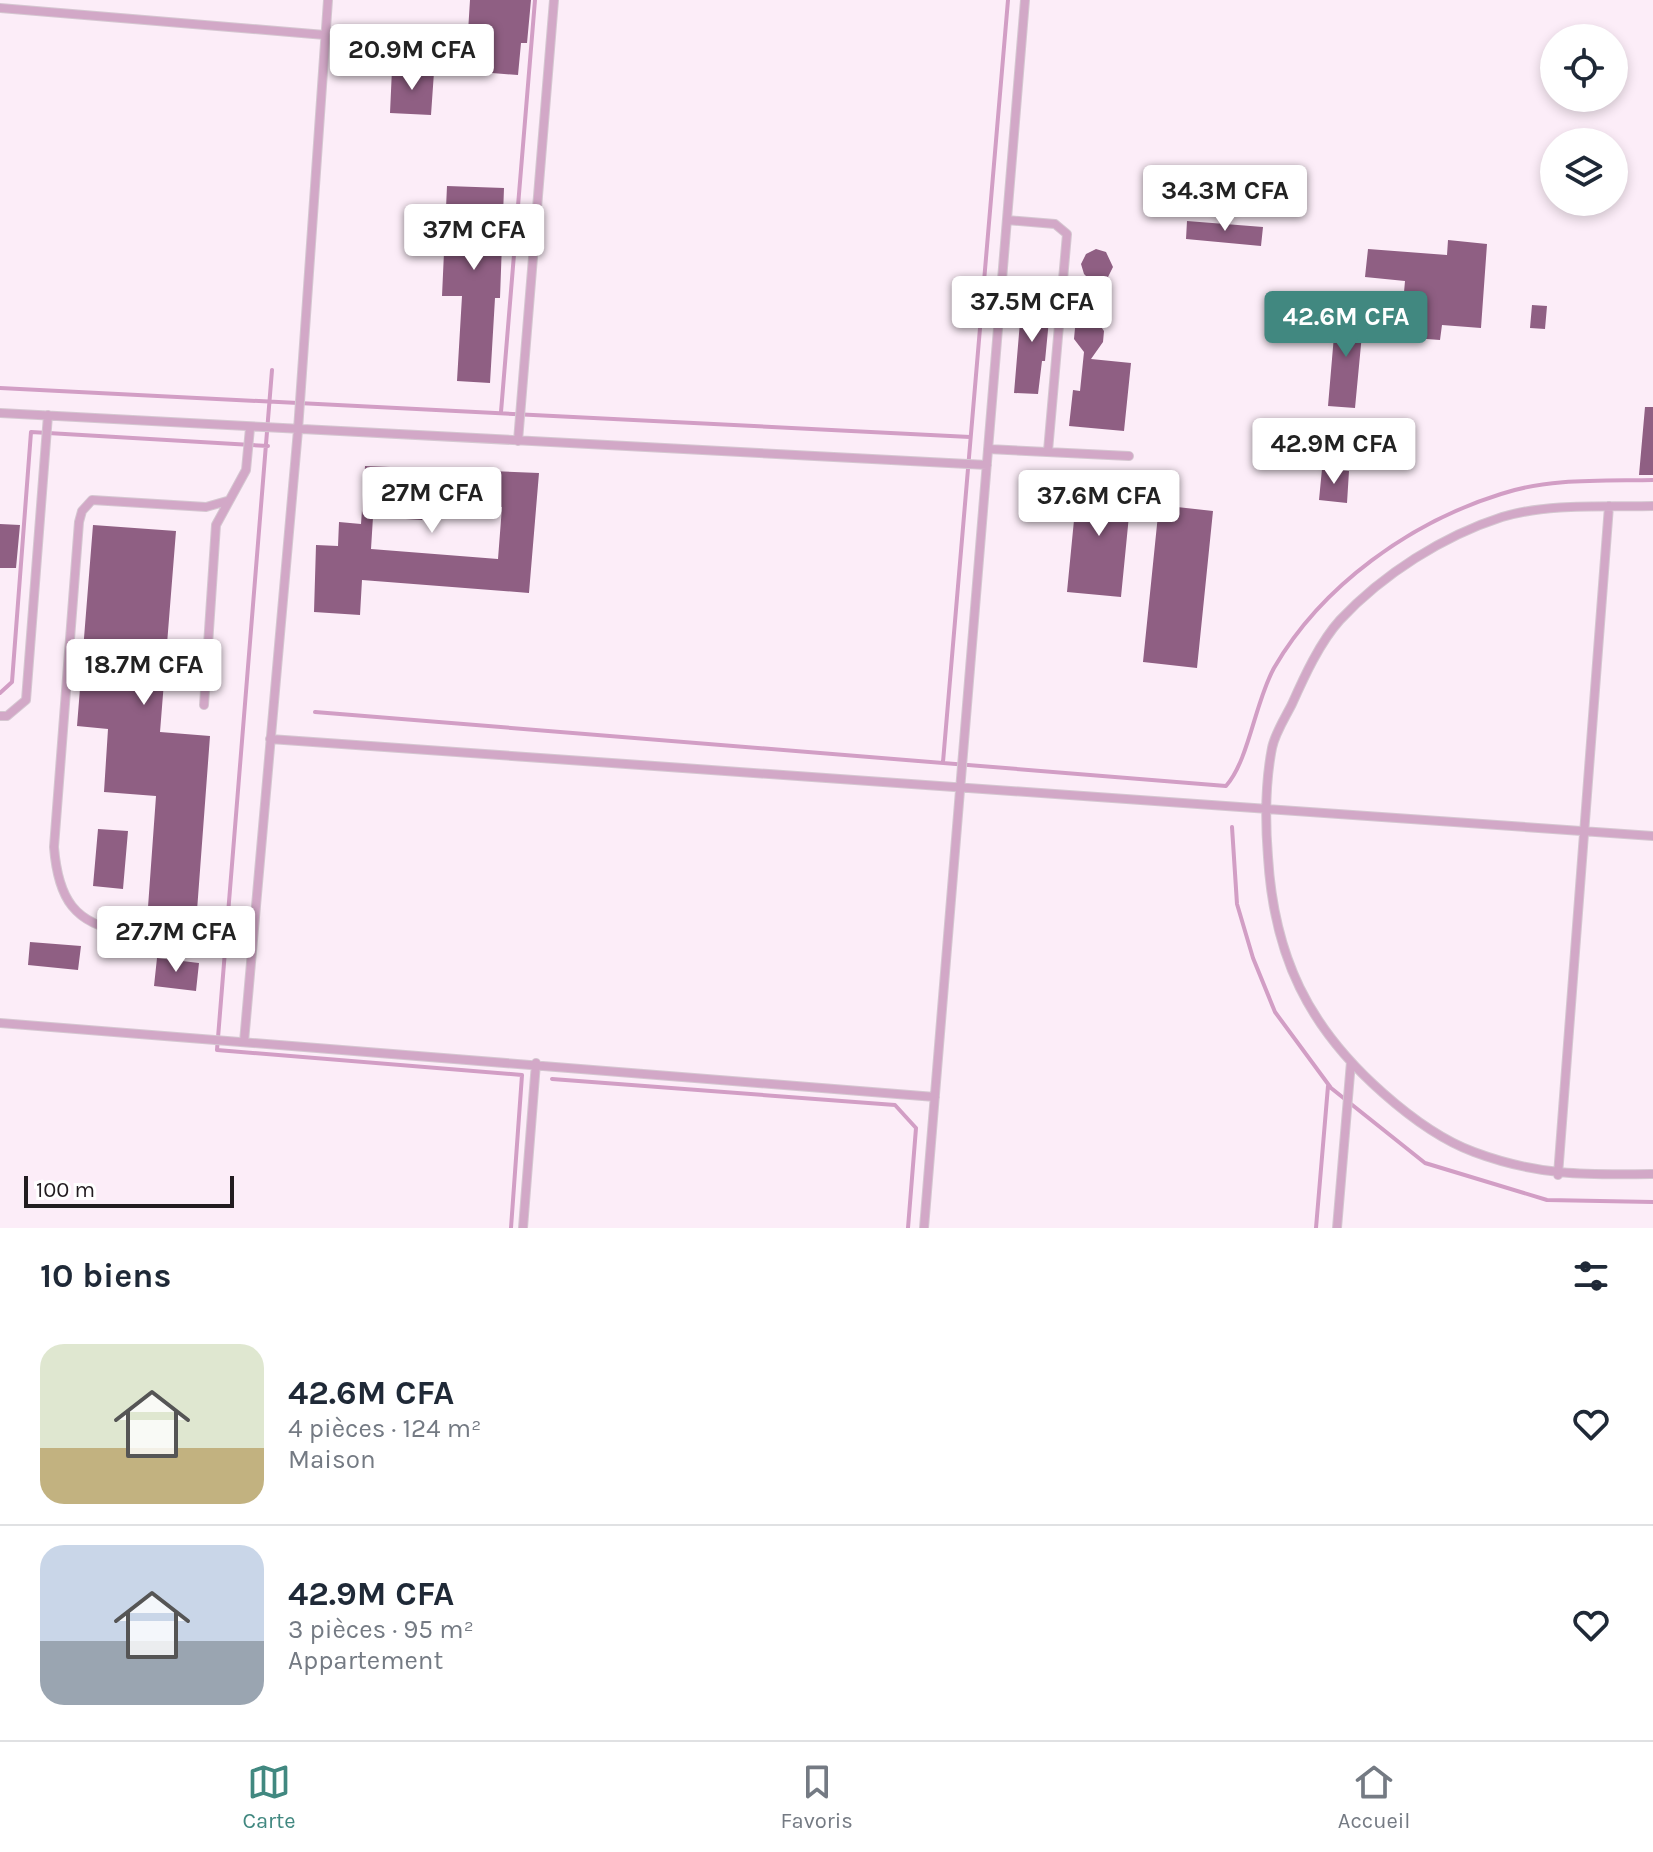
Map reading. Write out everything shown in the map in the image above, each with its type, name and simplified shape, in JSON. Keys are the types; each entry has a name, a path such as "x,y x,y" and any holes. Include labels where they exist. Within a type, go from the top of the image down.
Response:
{"lane":[{"path":"244,1042 298,430 328,0"},
{"path":"518,441 554,0"},
{"path":"924,1228 1025,0"},
{"path":"0,8 325,35"},
{"path":"1007,220 1055,224 1067,234 1048,451"},
{"path":"0,413 987,465"},
{"path":"0,716 14,712 26,700 48,415"},
{"path":"204,705 216,525 246,470 250,428"},
{"path":"988,449 1129,456"},
{"path":"126,932 87,923 61,888 56,870 54,847 79,522 82,511 92,500 206,507 227,501"},
{"path":"1653,506 1609,506 1504,517 1441,543 1386,579 1339,622 1302,682 1272,745 1265,810 1270,897 1281,947 1301,995 1351,1062 1404,1111 1472,1151 1558,1175 1653,1174"},
{"path":"1558,1175 1609,506"},
{"path":"270,739 960,790 1653,836"},
{"path":"0,1023 536,1063 935,1097"},
{"path":"1337,1228 1351,1062"},
{"path":"523,1228 536,1063"}],"building":[{"path":"470,0 531,0 527,43 521,43 518,75 492,73 493,50 467,48"},
{"path":"392,69 434,72 431,115 390,113"},
{"path":"447,186 504,188 500,298 495,298 490,383 457,381 462,296 442,296"},
{"path":"1187,221 1263,227 1261,246 1186,239"},
{"path":"1448,240 1487,244 1481,328 1442,325 1440,340 1400,337 1405,281 1365,277 1368,249 1447,255"},
{"path":"1096,249 1106,252 1113,267 1108,277 1098,283 1106,292 1109,302 1097,321 1104,331 1103,342 1091,359 1131,363 1124,431 1069,426 1073,390 1080,391 1084,352 1074,339 1075,328 1084,319 1077,299 1082,289 1092,282 1084,274 1081,264 1086,254"},
{"path":"1022,298 1051,299 1045,361 1042,361 1038,394 1014,393"},
{"path":"1532,305 1547,306 1545,329 1530,328"},
{"path":"1336,312 1364,313 1355,408 1328,406"},
{"path":"1645,407 1653,407 1653,475 1639,475"},
{"path":"365,466 539,473 529,593 362,580 360,615 314,612 316,545 338,546 339,522 361,524","holes":["423,505 502,507 498,559 371,549 373,517 422,520"]},
{"path":"1322,469 1349,471 1347,503 1319,500"},
{"path":"1078,479 1132,485 1121,597 1067,592"},
{"path":"1159,505 1213,511 1197,668 1143,662"},
{"path":"0,524 20,525 16,568 0,568"},
{"path":"93,525 176,531 160,732 210,736 196,924 147,921 156,796 104,792 108,729 77,726"},
{"path":"98,829 128,831 123,889 93,886"},
{"path":"30,942 81,946 78,970 28,965"},
{"path":"157,958 199,963 196,991 154,986"}],"waterway":[{"path":"501,412 535,0"},
{"path":"943,762 1008,0"},
{"path":"272,370 217,1050 522,1075 511,1228"},
{"path":"0,388 970,437"},
{"path":"0,693 12,682 31,432 268,446"},
{"path":"315,712 1226,786 1241,761 1274,668 1317,610 1372,560 1434,521 1501,494 1557,483 1653,480"},
{"path":"1232,827 1237,904 1253,958 1275,1012 1331,1088 1425,1163 1547,1200 1653,1202"},
{"path":"552,1079 895,1105 916,1128 908,1228"},
{"path":"1316,1228 1328,1086"}]}
